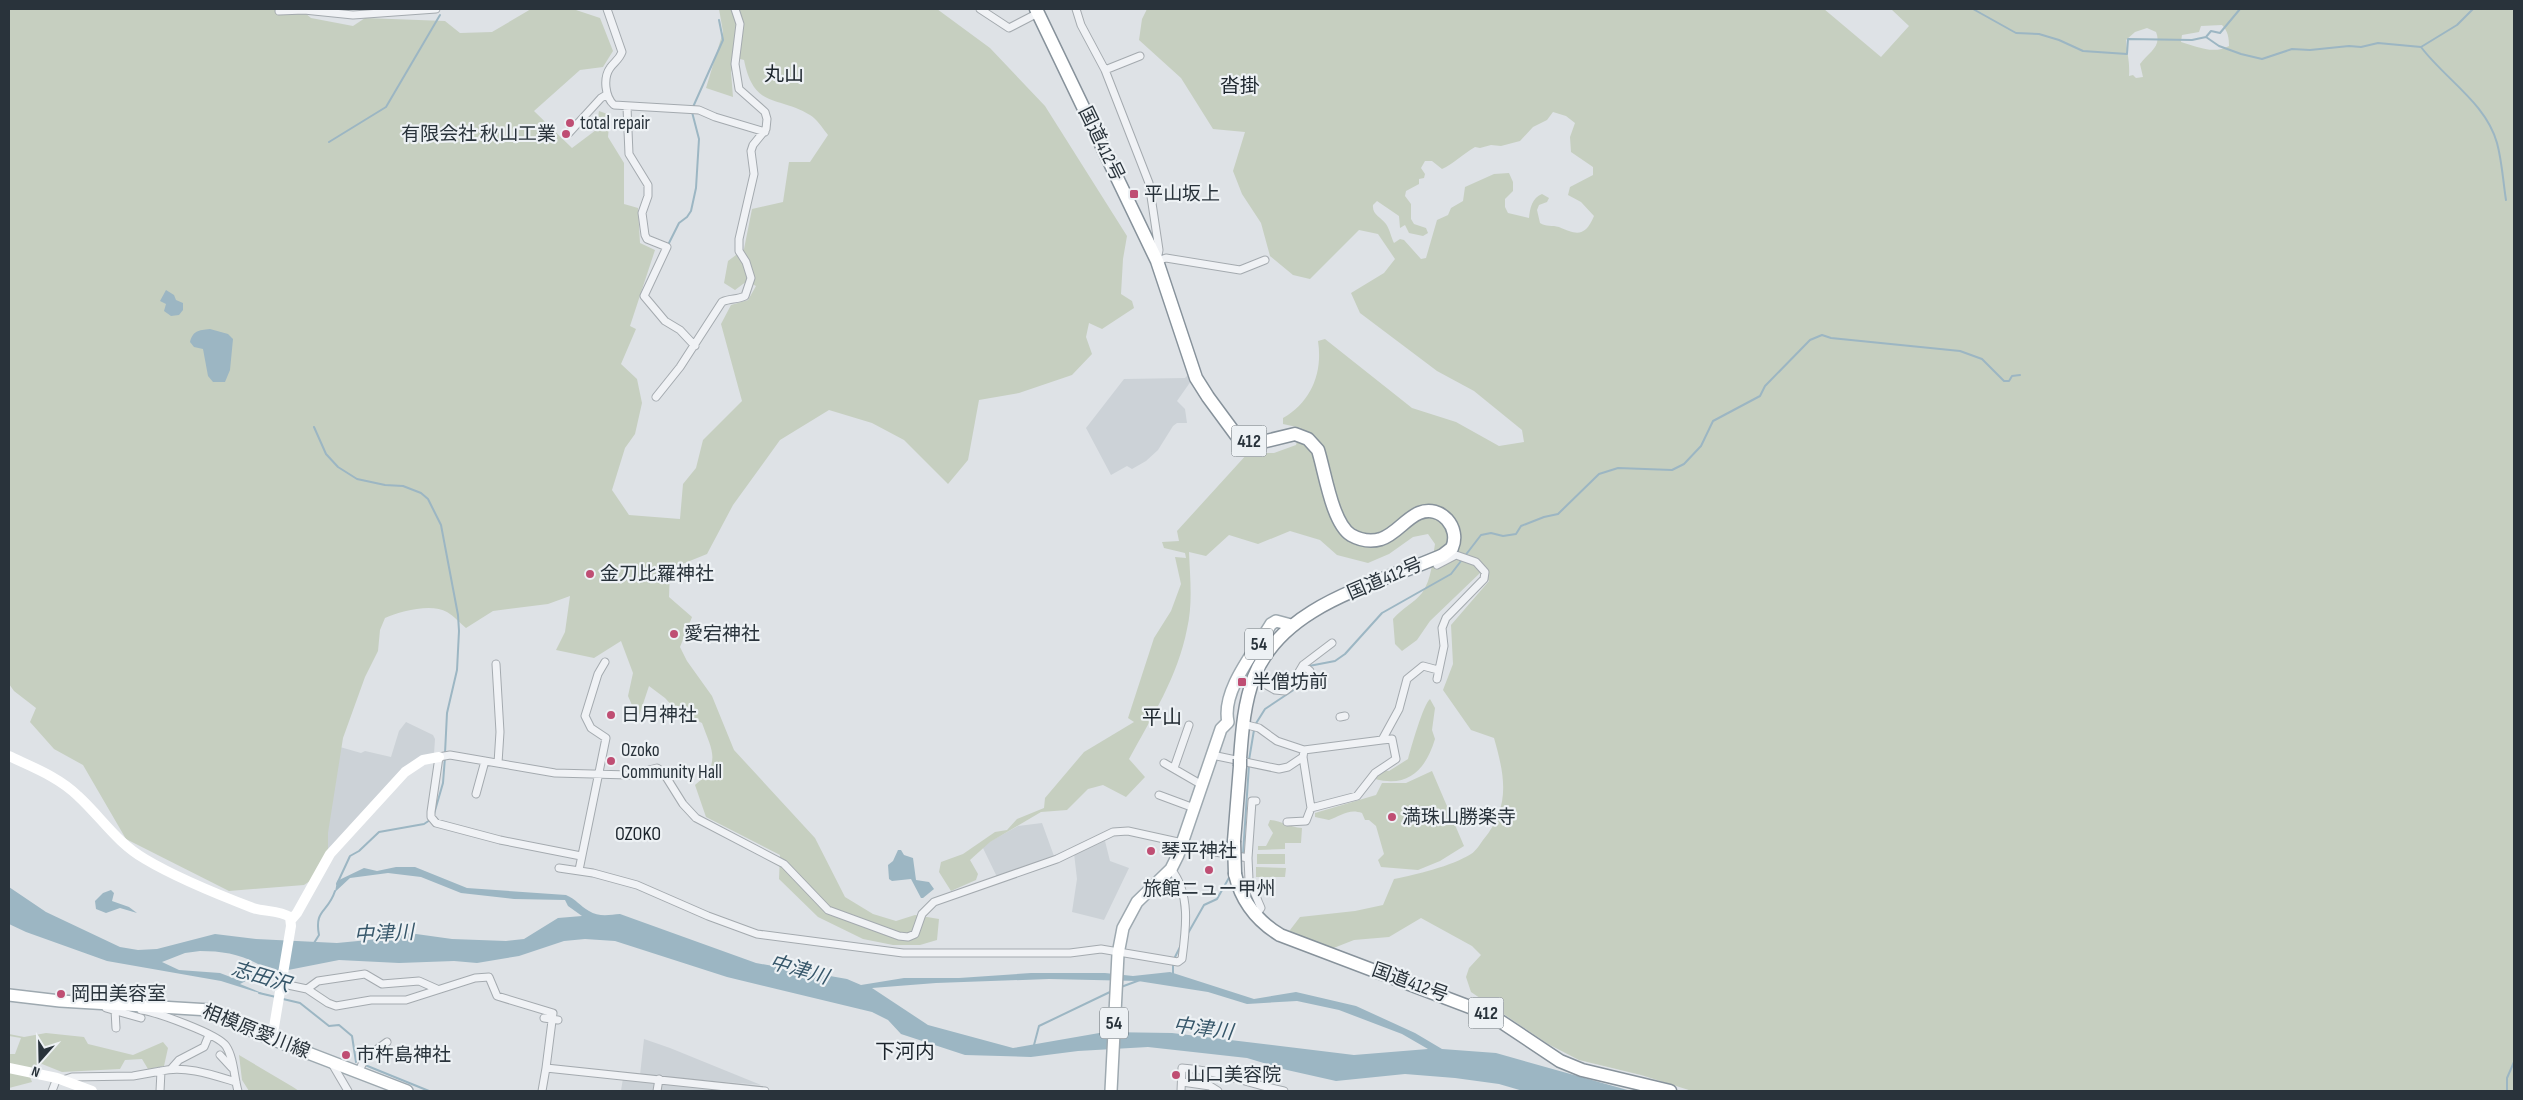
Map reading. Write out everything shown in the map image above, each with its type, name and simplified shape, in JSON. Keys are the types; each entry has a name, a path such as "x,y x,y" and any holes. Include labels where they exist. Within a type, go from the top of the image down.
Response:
{"highway":[{"name":"国道412号","path":"1037,11 1157,261 1196,378 1236,435 1244,440 1258,443 1289,435 1308,439 1318,450 1341,524 1346,531 1360,539 1372,541 1387,536 1419,513 1430,512 1442,515 1452,525 1454,538 1452,548 1439,562 1318,607 1291,625 1271,645 1254,678 1247,724 1245,762 1234,841 1234,874 1238,886 1256,915 1269,928 1296,943 1456,1000 1491,1015 1560,1061 1582,1070 1670,1091"}],"main road":[{"name":"54","path":"1111,1091 1118,953 1123,928 1132,910 1171,869 1183,844 1221,729 1228,722 1227,707 1235,682 1271,624 1276,621 1291,625"},
{"path":"1228,722 1247,724"},
{"name":"相模原愛川線","path":"9,995 210,1010 273,1035 331,1062 407,1091"}],"street":[{"path":"279,11 304,10 353,15 436,9"},
{"path":"569,132 606,95 609,69 620,58 622,52 607,9"},
{"path":"656,397 694,346 722,302 745,296 751,278 746,262 739,252 739,239 754,174 753,145 765,132 767,118 765,112 739,89 735,64 740,24 735,9"},
{"path":"980,9 1009,28 1037,11"},
{"path":"1076,9 1081,25 1105,70 1149,183 1159,250 1157,261 1166,258 1240,270 1266,260"},
{"path":"1105,70 1140,56"},
{"path":"606,95 614,105 699,110 715,117 765,132"},
{"path":"585,102 591,109"},
{"path":"627,107 629,154 648,185 648,196 642,213 645,237 667,247 644,296 665,322 680,330 694,346"},
{"path":"1437,679 1444,646 1442,628 1446,618 1485,575 1480,565 1458,556 1439,562"},
{"path":"1286,691 1305,667 1332,643"},
{"path":"579,870 606,738 591,728 585,716 605,662"},
{"path":"496,664 500,732 498,763"},
{"path":"1382,740 1399,709 1407,679 1423,666 1438,670"},
{"path":"1254,678 1275,690 1294,694"},
{"path":"1247,724 1259,728 1277,741 1303,753"},
{"path":"1174,768 1189,725"},
{"path":"1212,756 1283,769 1303,753 1392,739 1396,759 1375,773 1357,796 1311,808"},
{"path":"1287,822 1306,821 1311,808 1303,753"},
{"path":"273,1035 291,923 330,854 405,772 423,760 439,757 450,755 555,773 629,775 657,768 663,772 683,804 696,818 784,864 828,910 870,927 908,937 915,934 922,914 934,902 1057,858 1104,834 1128,831 1183,844 1188,847 1245,857"},
{"path":"9,756 56,779 77,794 113,834 128,848 145,859 252,908 282,913 291,923"},
{"path":"439,757 431,812 431,817 436,823 500,840 581,856"},
{"path":"478,791 485,761"},
{"path":"1164,763 1202,785"},
{"path":"1159,795 1168,795 1194,808"},
{"path":"1256,801 1252,801 1245,857 1249,880 1261,908 1256,915"},
{"path":"559,868 579,870 637,885 708,916 757,934 903,953 1070,953 1101,950 1178,962 1182,959 1184,945 1184,900 1178,878 1171,869"},
{"path":"307,989 318,981 365,974 382,984 419,982 438,990"},
{"path":"288,985 307,989 328,1004 336,1006 371,1000 406,1000 475,978 489,977 497,996 553,1013 555,1019 542,1091"},
{"path":"94,1002 94,1006 141,1018"},
{"path":"127,1004 128,1009 144,1010 185,1023 226,1046 238,1091"},
{"path":"115,1010 116,1028"},
{"path":"544,1018 555,1019"},
{"path":"171,1069 179,1060 204,1046 209,1035"},
{"path":"358,1073 365,1058 387,1042"},
{"path":"220,1055 232,1068"},
{"path":"331,1062 348,1091"},
{"path":"9,1068 60,1079 92,1091"},
{"path":"546,1068 764,1091"},
{"path":"1181,1091 1182,1068 1202,1069 1254,1085 1284,1091"},
{"path":"60,1079 133,1076 171,1069 204,1072 236,1082"},
{"path":"160,1091 161,1071"},
{"path":"52,1091 60,1079"},
{"path":"657,1091 659,1079"},
{"path":"1182,1082 1210,1086 1218,1091"}],"shaded area":[{"path":"1188,375 1191,381 1177,401 1185,409 1187,423 1177,423 1173,426 1158,450 1146,461 1132,469 1127,466 1111,475 1086,428 1124,379 1185,378"},
{"path":"406,722 433,735 435,739 434,754 425,758 320,861 333,745 361,753 365,751 391,757 399,731"},
{"path":"1042,823 1054,856 1053,859 998,879 982,846 1018,826"},
{"path":"1104,837 1110,861 1129,868 1104,920 1072,912 1077,879 1074,853"},
{"path":"644,1039 670,1048 761,1085 640,1075"},
{"path":"623,1078 655,1082 653,1091 621,1091"},
{"path":"662,1082 754,1091 659,1091"}],"green space":[{"path":"9,9 279,9 305,13 311,18 353,26 365,18 445,21 460,33 492,32 531,9 576,10 600,18 613,51 603,67 580,70 534,111 572,148 596,130 599,111 610,115 608,137 624,163 624,204 638,208 640,243 655,250 630,326 636,329 621,364 637,379 642,403 635,434 625,448 612,490 629,515 680,519 683,484 696,468 703,440 742,401 721,324 731,305 748,300 756,286 747,281 735,290 724,283 728,261 744,249 752,209 783,202 789,162 810,162 828,135 810,115 761,94 754,87 748,76 744,60 736,58 731,72 733,97 706,88 723,32 719,9 937,9 990,48 1045,106 1127,236 1123,259 1121,294 1132,301 1134,308 1102,329 1089,323 1086,337 1092,354 1072,375 1019,393 979,400 968,460 948,484 904,440 872,423 829,410 780,440 733,505 707,554 670,569 669,597 692,617 680,647 687,661 712,696 734,750 815,838 845,897 873,914 896,921 915,915 939,919 937,940 920,945 893,945 863,939 818,917 779,879 780,855 706,817 695,785 709,770 712,763 711,749 702,723 677,711 665,698 649,686 638,719 628,696 633,673 621,641 594,658 556,650 565,632 570,596 548,604 493,611 466,628 447,612 433,608 407,611 385,618 380,630 378,651 365,677 343,738 328,833 328,855 310,881 304,885 229,891 126,839 83,765 54,749 30,722 36,708 14,691 9,684"},
{"path":"1147,9 1824,9 1881,57 1909,26 1891,9 2514,9 2514,1091 1692,1091 1641,1075 1579,1060 1548,1044 1471,992 1466,977 1469,968 1481,955 1472,946 1421,918 1389,937 1354,940 1331,949 1287,934 1300,917 1355,911 1383,905 1394,879 1444,866 1473,853 1492,827 1498,815 1502,803 1503,778 1494,738 1471,730 1443,690 1453,664 1451,625 1489,581 1480,573 1430,621 1417,640 1402,651 1395,644 1393,619 1422,593 1430,576 1435,544 1428,534 1413,537 1389,554 1368,563 1337,555 1320,540 1290,531 1258,544 1229,535 1206,556 1189,552 1190,610 1183,646 1171,680 1129,759 1145,777 1126,797 1103,785 1088,789 1067,810 1041,812 990,842 970,860 978,874 976,880 951,891 939,872 941,862 963,854 995,832 1007,830 1017,819 1044,808 1045,798 1084,752 1134,722 1128,718 1154,638 1171,611 1181,584 1175,557 1186,558 1185,553 1164,548 1162,542 1179,541 1177,531 1248,453 1274,453 1296,445 1301,428 1283,424 1283,418 1301,404 1313,386 1319,364 1318,341 1325,339 1412,408 1456,422 1499,446 1524,442 1522,430 1474,391 1437,371 1360,313 1351,293 1384,273 1395,259 1378,234 1359,230 1310,279 1293,275 1270,256 1261,223 1242,194 1233,171 1245,132 1213,129 1181,78 1139,40 1142,19","holes":["2222,25 2227,32 2229,43 2229,46 2223,49 2211,50 2181,42 2182,35 2199,32 2201,26","2147,28 2156,32 2157,37 2156,46 2140,64 2143,77 2136,78 2133,75 2129,76 2126,40 2135,32","1553,112 1566,116 1575,123 1570,137 1571,152 1593,167 1593,175 1570,187 1568,195 1581,202 1594,216 1584,231 1576,233 1540,223 1537,210 1539,205 1547,202 1549,198 1542,194 1534,201 1529,218 1508,213 1505,207 1505,199 1513,191 1513,182 1509,173 1494,174 1465,187 1463,201 1451,208 1448,215 1437,220 1426,258 1421,259 1404,240 1400,239 1394,243 1387,226 1375,214 1373,205 1377,201 1399,216 1400,228 1405,225 1409,233 1423,236 1428,233 1426,228 1414,224 1411,219 1411,204 1405,196 1406,191 1419,184 1419,179 1424,178 1425,174 1421,168 1425,161 1432,161 1442,169 1475,147 1501,146 1520,141 1533,127 1547,120"]},
{"path":"1430,699 1435,708 1432,730 1435,739 1427,759 1414,774 1407,778 1397,781 1375,779 1375,774 1381,770 1389,771 1408,759 1414,737"},
{"path":"1432,771 1464,846 1440,861 1418,870 1381,867 1378,860 1384,854 1376,826 1369,820 1365,820 1362,813 1353,811 1329,820 1315,817 1315,813 1376,795 1382,783 1406,783"},
{"path":"1270,820 1302,828 1301,843 1285,843 1285,849 1258,850 1258,846 1266,846 1273,833 1268,825"},
{"path":"1257,854 1285,854 1285,864 1257,864"},
{"path":"1256,867 1286,868 1285,877 1256,877"},
{"path":"46,1033 84,1037 88,1044 133,1055 163,1042 168,1048 164,1066 148,1069 142,1059 125,1060 120,1069 62,1072 42,1064 32,1067 30,1077 32,1082 9,1088 9,1054 15,1054 21,1038 9,1036 9,1034 24,1037"},
{"path":"239,1055 299,1091 249,1091 242,1080"}],"water":[{"path":"166,290 174,295 176,300 183,303 183,310 179,315 171,316 164,311 166,304 160,301"},
{"path":"210,329 228,334 233,339 230,370 225,382 213,382 208,376 203,349 194,347 190,342 193,335 197,332"},
{"path":"898,850 901,850 904,855 913,858 916,880 929,882 934,889 923,898 921,898 911,879 892,881 889,879 888,865 893,861"},
{"path":"396,867 415,867 467,888 566,895 573,898 592,913 604,915 620,914 756,963 847,979 861,985 904,978 959,978 1031,973 1105,973 1133,976 1170,972 1254,999 1296,992 1356,1006 1415,1033 1442,1049 1496,1053 1631,1091 1523,1091 1499,1084 1405,1074 1336,1081 1287,1070 1247,1058 1148,1047 1078,1051 1031,1057 965,1055 901,1034 888,1020 872,1012 727,977 615,941 585,939 564,941 519,956 477,963 454,961 399,963 339,960 278,972 269,969 240,984 269,996 221,981 107,961 9,924 9,887 46,912 120,947 138,950 157,949 215,934 256,939 337,943 379,939 409,933 452,939 506,941 524,939 558,918 582,916 568,906 565,900 514,899 461,893 421,877 388,873 350,878 335,892 337,881 364,868 377,871","holes":["200,951 234,955 250,960 265,968 241,981 220,973 179,970 162,962 185,953","1049,979 1138,981 1208,992 1247,1004 1297,1001 1339,1010 1402,1034 1428,1049 1354,1055 1172,1033 1105,1032 1013,1048 928,1025 872,988 936,983"]},
{"path":"111,890 114,893 112,901 129,907 137,913 120,908 106,913 96,909 95,901 103,893"}],"waterway":[{"path":"1973,9 2016,33 2039,34 2059,40 2083,51 2127,54 2128,39 2192,40 2206,37 2211,31 2220,33 2240,9"},
{"path":"2421,47 2457,25 2473,9"},
{"path":"329,142 386,107 440,15"},
{"path":"693,107 723,40 719,20"},
{"path":"2206,37 2219,46 2262,59 2292,49 2310,50 2349,46 2361,47 2378,43 2421,47 2474,103 2492,129 2499,150 2506,200"},
{"path":"669,243 679,223 691,211 696,188 699,139 692,112"},
{"path":"1309,666 1335,661 1345,654 1382,613 1451,574 1481,535 1491,533 1503,536 1516,534 1521,526 1558,514 1599,474 1618,468 1672,470 1684,464 1701,446 1713,421 1760,396 1765,386 1810,340 1822,335 1831,338 1960,351 1982,359 2004,381 2009,381 2012,376 2020,375"},
{"path":"314,427 326,454 338,467 357,479 385,485 403,486 421,493 428,499 441,525 458,615 459,631 457,670 447,713 445,753"},
{"path":"1255,725 1265,709 1295,689 1306,669"},
{"path":"1249,760 1254,730"},
{"path":"434,814 443,783 445,757"},
{"path":"1243,854 1249,765"},
{"path":"337,884 350,856 359,851 379,832 424,824 430,820"},
{"path":"1187,935 1204,905 1217,899 1230,876"},
{"path":"314,943 319,935 318,920 320,915 329,904 335,891"},
{"path":"1174,959 1182,943"},
{"path":"1173,963 1173,976"},
{"path":"1121,987 1140,980"},
{"path":"1034,1045 1039,1026 1112,991"},
{"name":"志田沢","path":"259,993 276,997"},
{"name":"志田沢","path":"283,999 300,1003 329,1026 339,1025 352,1036 356,1062"},
{"path":"2507,1091 2507,1078 2514,1062"},
{"name":"志田沢","path":"365,1065 429,1091"}],"place":[{"name":"total repair","path":"570,123"},
{"name":"有限会社 秋山工業","path":"566,134"},
{"name":"平山坂上","path":"1134,194"},
{"name":"金刀比羅神社","path":"590,574"},
{"name":"愛宕神社","path":"674,634"},
{"name":"半僧坊前","path":"1242,682"},
{"name":"日月神社","path":"611,715"},
{"name":"Ozoko Community Hall","path":"611,761"},
{"name":"満珠山勝楽寺","path":"1392,817"},
{"name":"琴平神社","path":"1151,851"},
{"name":"旅館ニュー甲州","path":"1209,870"},
{"name":"岡田美容室","path":"61,994"},
{"name":"市杵島神社","path":"346,1055"},
{"name":"山口美容院","path":"1176,1075"}],"district":[{"name":"丸山","path":"784,75"},
{"name":"沓掛","path":"1240,86"},
{"name":"平山","path":"1162,718"},
{"name":"OZOKO","path":"638,834"},
{"name":"下河内","path":"905,1052"}],"water label":[{"name":"中津川","path":"384,934"},
{"name":"中津川","path":"799,970"},
{"name":"中津川","path":"1203,1029"}]}
